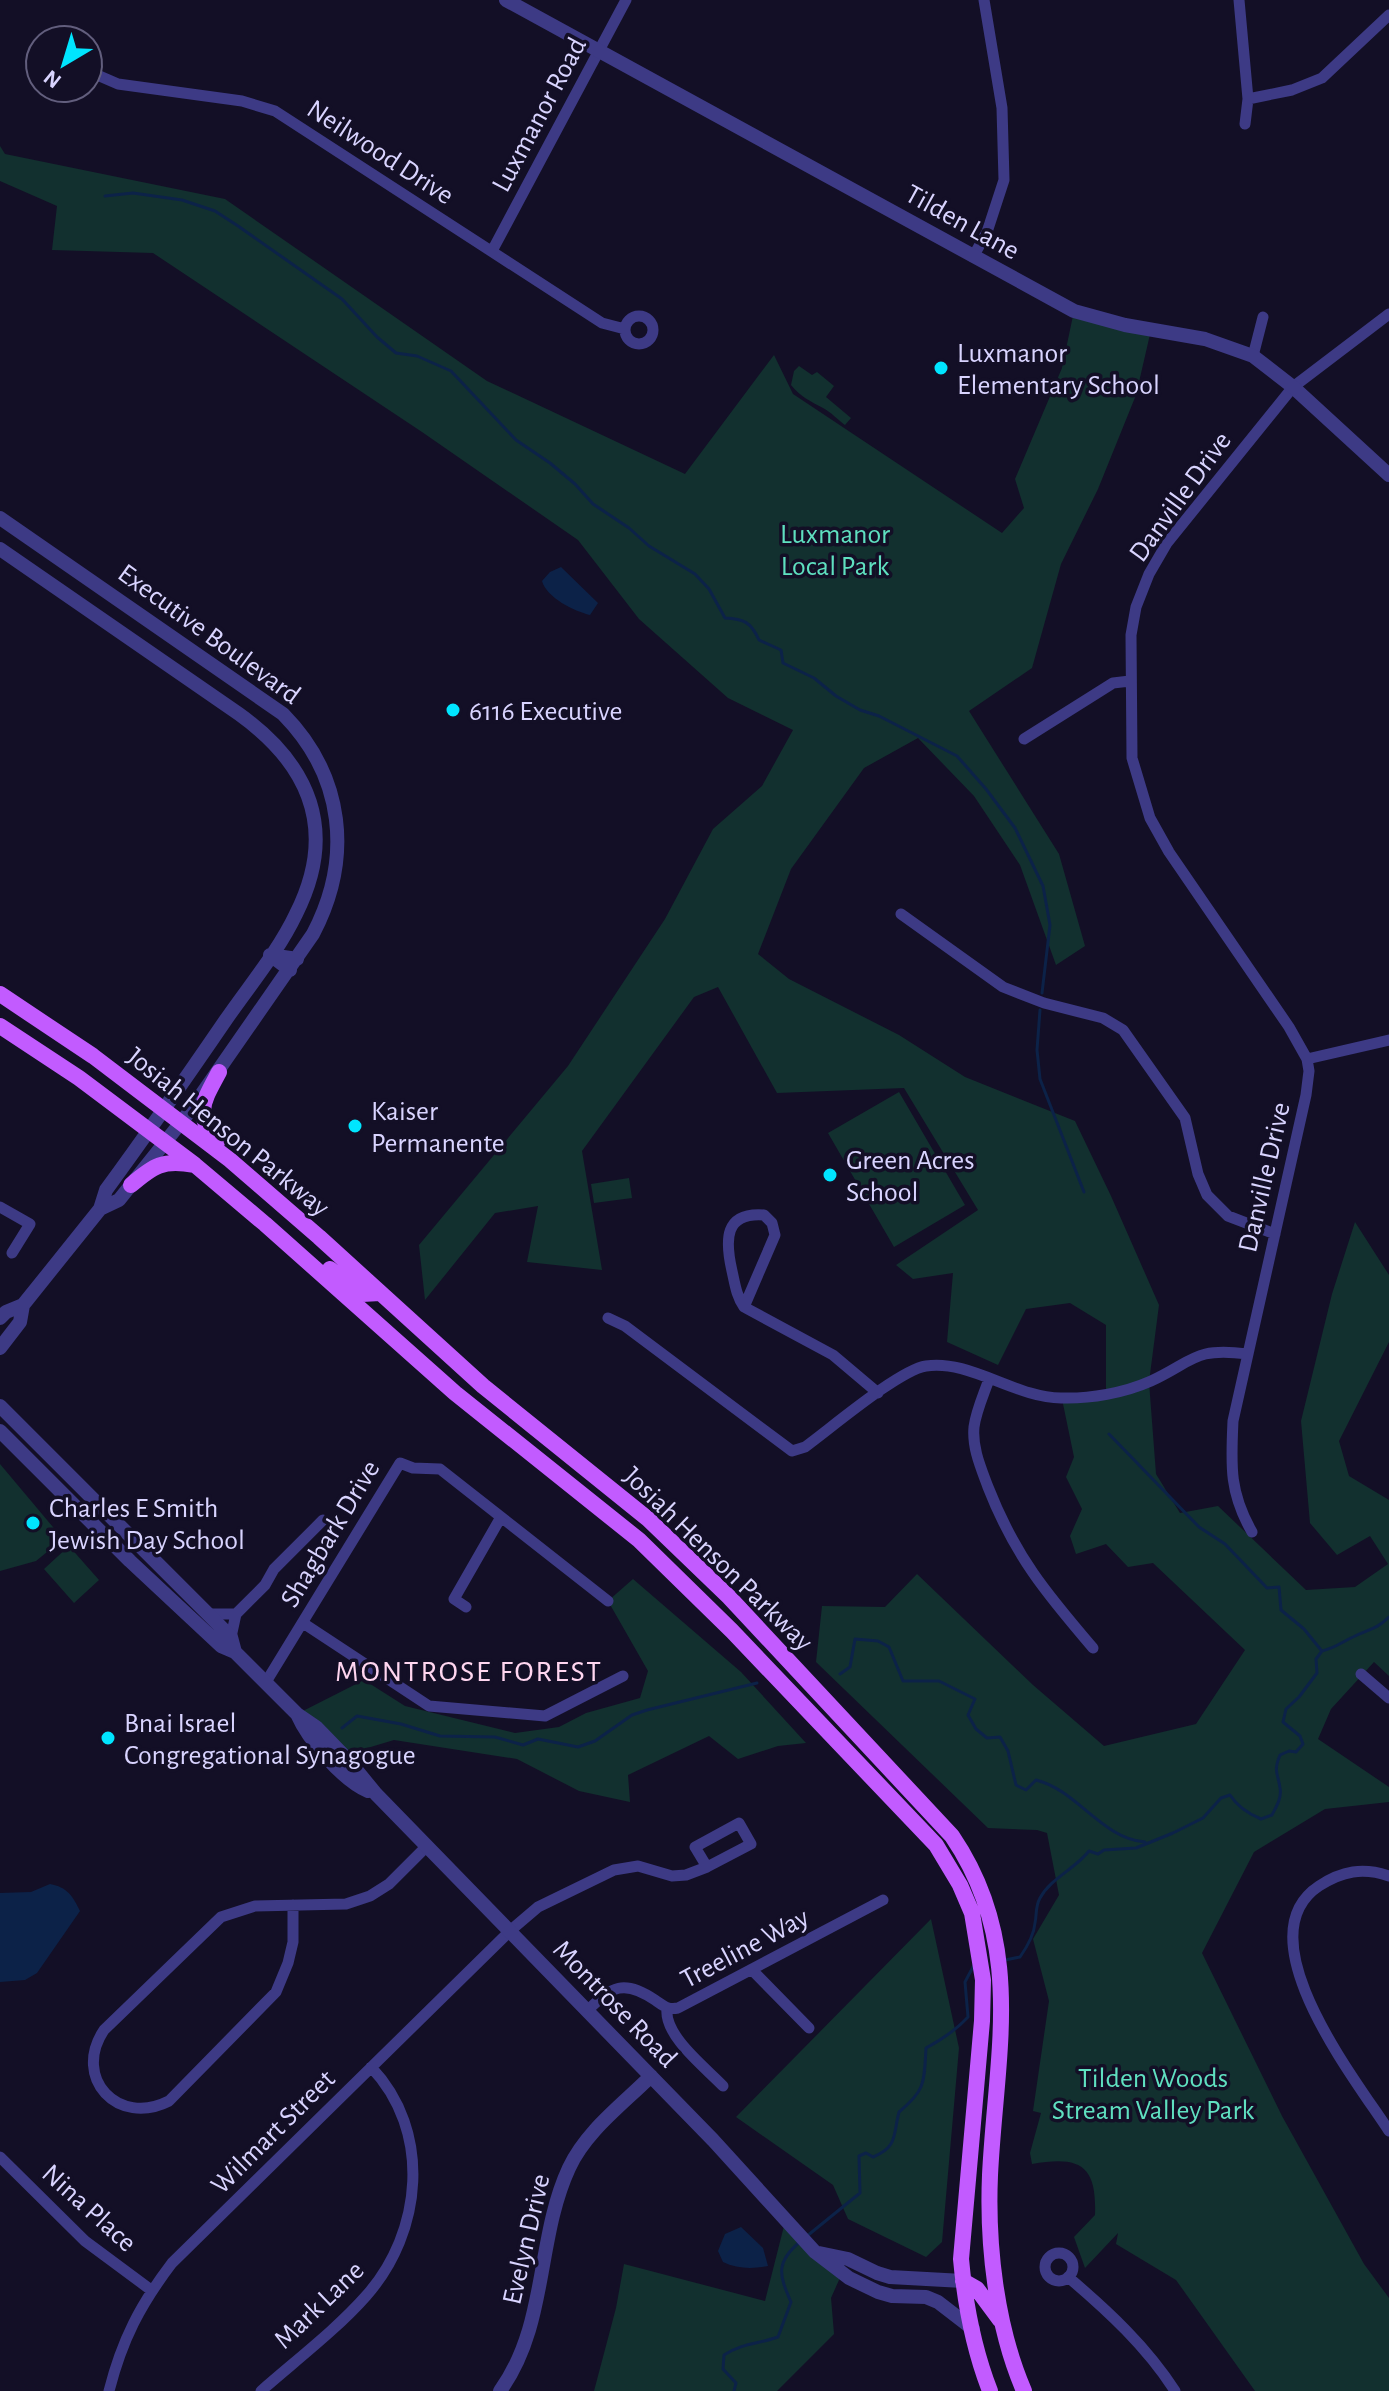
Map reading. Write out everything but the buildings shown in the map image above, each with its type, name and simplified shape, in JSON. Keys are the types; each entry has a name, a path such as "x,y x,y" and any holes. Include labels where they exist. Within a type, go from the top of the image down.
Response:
{"main road":[{"name":"Josiah Henson Parkway","path":"0,994 93,1056 230,1160 483,1386 648,1519 749,1618 952,1836 984,1896 996,1940 1001,2000 989,2201 995,2276 1005,2328"},
{"name":"Josiah Henson Parkway","path":"0,1026 79,1078 195,1165 444,1384 598,1505 683,1581 936,1845 966,1899 978,1941 983,1999 964,2212 963,2281 973,2329"},
{"path":"219,1072 204,1100 202,1116 210,1134 230,1160"},
{"path":"131,1185 146,1172 166,1162 195,1165"},
{"path":"288,1244 320,1262 358,1292 366,1295 380,1293"},
{"path":"963,2281 971,2284 985,2298 1005,2328 1024,2391"},
{"path":"973,2329 980,2366 990,2391"}],"street":[{"name":"Tilden Lane","path":"506,0 1074,311 1125,325 1205,339 1253,356 1293,387 1389,475"},
{"name":"Luxmanor Road","path":"492,251 626,0"},
{"path":"973,257 987,232 1004,180 1002,108 984,0"},
{"path":"1239,0 1248,99 1245,124"},
{"path":"1248,99 1292,90 1322,78 1389,15"},
{"name":"Neilwood Drive","path":"104,78 118,84 242,101 275,111 602,323 625,329"},
{"name":"Danville Drive","path":"1252,1532 1237,1506 1232,1463 1233,1421 1309,1071 1307,1059 1289,1027 1169,852 1150,818 1132,758 1130,681 1134,621 1149,574 1167,543 1293,387 1389,314"},
{"path":"1253,356 1263,317"},
{"path":"3,551 5,521"},
{"name":"Executive Boulevard","path":"5,521 273,704 303,735 319,760 329,784 337,829 338,852 330,893 318,924 219,1072 181,1122 119,1200 100,1209"},
{"name":"Executive Boulevard","path":"3,551 260,729 282,750 305,788 316,833 304,898 270,955"},
{"path":"129,638 146,618"},
{"path":"203,689 219,668"},
{"path":"1024,739 1113,683 1130,681"},
{"path":"901,914 1003,987 1044,1003 1103,1018 1123,1030 1185,1118 1198,1174 1207,1195 1228,1216 1275,1234"},
{"path":"0,1348 20,1322 23,1305 100,1209 106,1190 270,955 293,964"},
{"path":"1307,1059 1389,1040"},
{"path":"0,1207 30,1224 12,1253"},
{"path":"744,1307 775,1235 772,1223 764,1215 748,1214 736,1220 729,1230 730,1262 737,1295 744,1307 833,1355 878,1393"},
{"path":"0,1318 23,1305"},
{"path":"608,1318 625,1326 792,1451 805,1447 913,1369 926,1366 967,1370 1049,1397 1106,1395 1149,1382 1199,1354 1220,1350 1247,1354"},
{"path":"989,1379 974,1425 974,1443 996,1507 1017,1551 1036,1581 1093,1648"},
{"path":"0,1394 3,1409"},
{"name":"Montrose Road","path":"3,1409 209,1614 266,1682 344,1755 376,1794 713,2140 815,2252 864,2286 892,2296 932,2299 946,2306 973,2329"},
{"name":"Montrose Road","path":"0,1431 130,1561 221,1646 233,1644"},
{"name":"Shagbark Drive","path":"266,1682 400,1463 413,1468 440,1469 608,1601"},
{"path":"466,1607 454,1599 501,1517"},
{"path":"233,1644 236,1614 265,1585 274,1569 323,1520"},
{"path":"209,1614 236,1614"},
{"path":"303,1623 429,1706 545,1716 623,1676"},
{"path":"1361,1674 1389,1698"},
{"name":"Wilmart Street","path":"109,2391 119,2353 151,2290 172,2263 538,1907 614,1870 638,1866 672,1876 686,1875 707,1867 751,1844 739,1823 695,1847 707,1867"},
{"path":"293,1905 293,1942 276,1992 169,2101 155,2108 137,2109 119,2105 102,2090 93,2071 93,2051 104,2030 221,1917 255,1906 293,1905 346,1904 370,1896 389,1884 427,1846"},
{"path":"1389,1876 1374,1871 1352,1871 1316,1888 1302,1904 1292,1932 1293,1960 1309,2003 1389,2130"},
{"name":"Treeline Way","path":"587,2011 612,1989 623,1986 641,1992 667,2009 678,2008 883,1900"},
{"path":"752,1970 809,2028"},
{"path":"667,2009 667,2020 675,2036 723,2086"},
{"name":"Mark Lane","path":"261,2391 366,2297 393,2258 407,2222 415,2165 410,2137 401,2110 383,2080 371,2067"},
{"name":"Evelyn Drive","path":"500,2391 523,2351 530,2330 557,2205 569,2167 588,2137 651,2076"},
{"name":"Nina Place","path":"0,2157 85,2241 151,2290"},
{"path":"815,2252 848,2259 890,2277 963,2281"},
{"path":"1068,2277 1119,2322 1160,2368 1175,2391"}],"green space":[{"path":"0,146 5,154 225,199 487,381 685,474 774,355 793,394 1002,533 1024,508 1015,479 1062,368 1074,311 1151,330 1136,395 1098,489 1061,564 1032,668 969,711 1059,854 1085,946 1056,965 1020,865 974,796 918,738 864,768 791,869 758,954 789,979 899,1035 965,1077 1075,1121 1159,1305 1149,1382 1156,1474 1180,1513 1218,1506 1306,1590 1355,1587 1388,1564 1370,1536 1337,1555 1310,1523 1301,1421 1332,1294 1355,1222 1389,1275 1389,1342 1339,1441 1349,1476 1389,1500 1389,1676 1374,1662 1331,1709 1318,1739 1389,1787 1389,1802 1325,1809 1254,1852 1202,1953 1282,2116 1364,2264 1389,2298 1389,2391 1255,2391 1176,2280 1116,2244 1118,2233 1085,2268 1074,2237 1095,2215 1093,2184 1082,2167 1062,2161 1032,2164 1030,2153 1041,2113 1033,2111 1049,2001 1033,1939 1059,1895 1047,1833 988,1828 816,1662 822,1606 885,1607 917,1574 1033,1685 1104,1746 1196,1724 1245,1650 1153,1563 1128,1567 1106,1544 1076,1554 1070,1536 1082,1509 1066,1477 1074,1457 1062,1399 1106,1395 1106,1325 1070,1303 1026,1309 998,1365 947,1342 953,1273 913,1279 896,1265 978,1210 904,1088 777,1093 718,987 694,997 582,1151 602,1270 527,1262 538,1206 495,1213 425,1300 419,1245 568,1066 665,919 713,829 762,786 793,730 728,698 639,619 578,540 153,253 52,250 57,206 0,181"},
{"path":"799,366 812,375 817,372 834,386 826,397 851,418 845,425 791,385 794,371"},
{"path":"899,1092 965,1205 894,1247 828,1133"},
{"path":"629,1178 632,1198 594,1203 591,1184"},
{"path":"0,1464 63,1539 36,1561 0,1571"},
{"path":"69,1546 99,1580 74,1603 44,1569"},
{"path":"633,1579 741,1672 806,1743 778,1746 738,1759 709,1736 628,1775 630,1802 579,1791 517,1759 394,1740 344,1755 297,1714 364,1680 405,1706 515,1733 559,1727 586,1713 640,1698 648,1671 608,1601"},
{"path":"931,1919 959,2048 942,2242 926,2257 848,2219 833,2185 736,2117"},
{"path":"785,2222 843,2271 831,2298 834,2334 777,2391 594,2391 624,2264 765,2301"}],"water":[{"path":"561,567 598,603 590,615 562,603 545,587 542,581 550,572"},
{"path":"50,1884 69,1893 80,1911 37,1973 25,1980 0,1982 0,1893 31,1892"},
{"path":"741,2227 763,2248 768,2266 745,2268 723,2262 718,2251 725,2234"}],"waterway":[{"path":"105,196 133,193 182,200 215,211 238,226 342,299 396,353 417,356 451,371 516,440 550,463 593,504 649,546 695,574 709,589 725,618 750,625 759,640 781,650 783,663 814,678 860,710 879,716 957,756 1015,828 1043,886 1050,925 1042,993"},
{"path":"1040,1010 1037,1050 1040,1079 1084,1192"},
{"path":"1109,1434 1199,1527 1225,1544 1267,1588 1279,1587 1281,1610 1304,1629 1321,1650"},
{"path":"1005,1960 1020,1957 1028,1945 1037,1904 1045,1891 1089,1851 1098,1854 1104,1850 1136,1848 1203,1818 1221,1798 1230,1795 1240,1806 1261,1819 1272,1815 1280,1795 1276,1769 1280,1755 1296,1752 1303,1744 1300,1736 1283,1722 1286,1709 1317,1673 1316,1659 1322,1651 1376,1627 1389,1617"},
{"path":"840,1674 850,1667 855,1639 878,1641 889,1647 903,1681 939,1681 975,1699 968,1715 976,1729 987,1738 1000,1737 1008,1751 1016,1785 1026,1790 1036,1780 1051,1785 1102,1824 1130,1839 1145,1842"},
{"path":"342,1728 357,1716 401,1724 440,1736 495,1737 523,1745 538,1739 578,1747 595,1741 632,1715 757,1683"},
{"path":"807,2236 860,2193 859,2156 866,2153 873,2157 891,2144 899,2112 914,2098 922,2084 926,2048 968,2017 965,1982 974,1965"},
{"path":"734,2391 736,2383 723,2369 724,2355 778,2337 791,2302 782,2276 783,2262 801,2241"}],"place":[{"name":"Luxmanor Elementary School","path":"941,368"},
{"name":"6116 Executive","path":"453,710"},
{"name":"Kaiser Permanente","path":"355,1126"},
{"name":"Green Acres School","path":"830,1175"},
{"name":"Charles E Smith Jewish Day School","path":"33,1523"},
{"name":"Bnai Israel Congregational Synagogue","path":"108,1738"}],"district":[{"name":"MONTROSE FOREST","path":"469,1671"}],"park label":[{"name":"Luxmanor Local Park","path":"835,549"},
{"name":"Tilden Woods Stream Valley Park","path":"1153,2093"}]}
